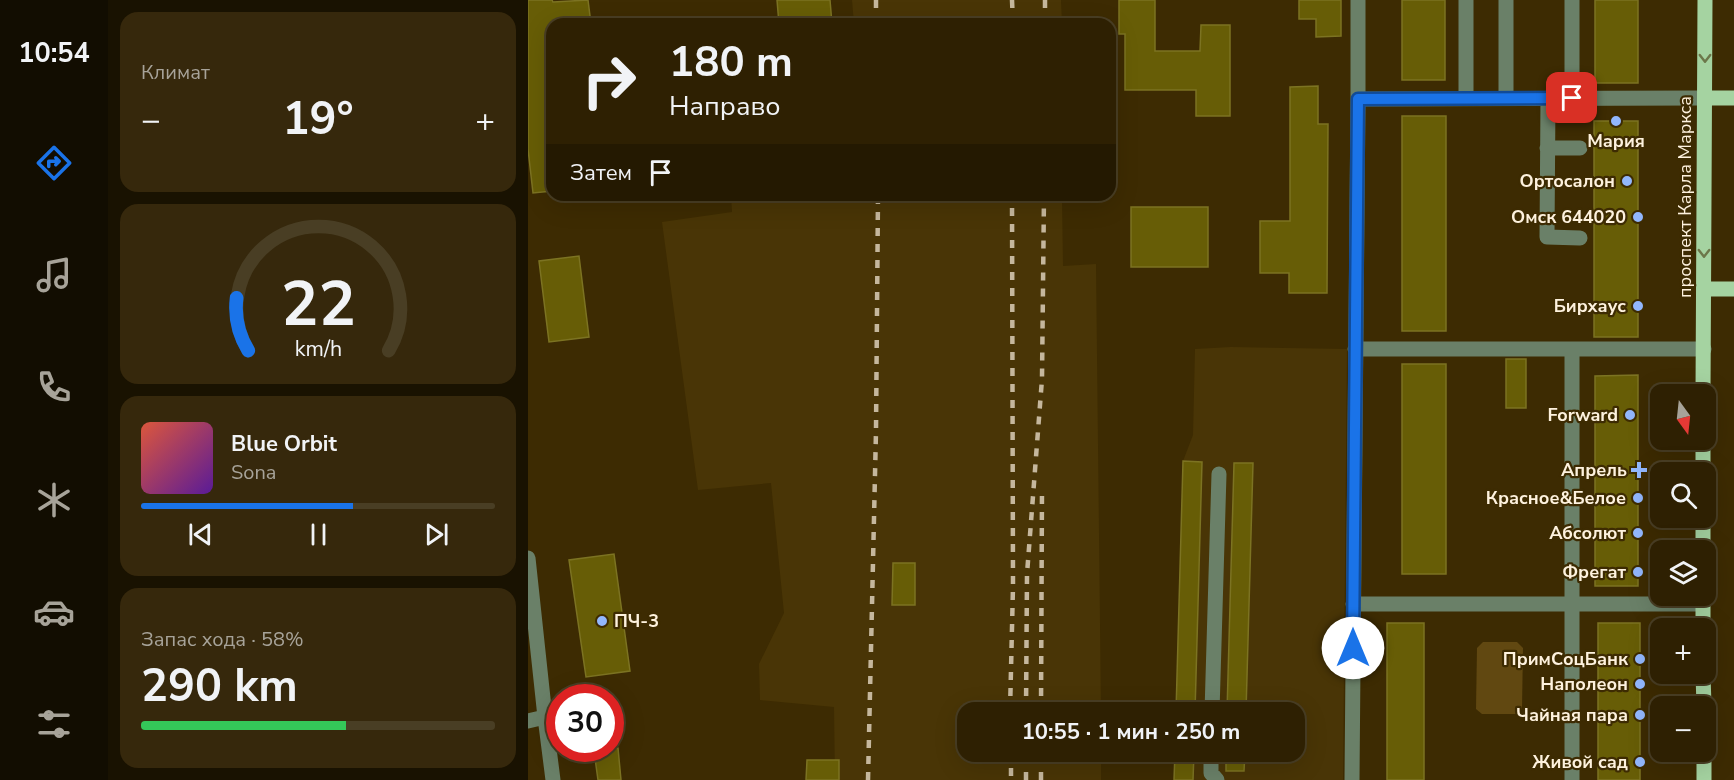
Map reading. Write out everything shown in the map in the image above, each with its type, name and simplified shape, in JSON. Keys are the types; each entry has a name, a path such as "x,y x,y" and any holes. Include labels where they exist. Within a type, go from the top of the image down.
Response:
{"main road":[{"name":"проспект Карла Маркса","path":"1703,384 1705,0"},
{"path":"1705,98 1734,98"},
{"path":"1704,289 1734,289"},
{"path":"1704,762 1704,780"}],"street":[{"path":"1352,780 1358,0"},
{"path":"1466,0 1466,98"},
{"path":"1506,0 1506,98"},
{"path":"1572,0 1572,98"},
{"path":"1548,98 1547,237 1580,238"},
{"path":"1358,99 1705,98"},
{"path":"1547,148 1580,148"},
{"path":"1354,349 1704,349"},
{"path":"1572,349 1572,780"},
{"path":"1212,702 1219,474"},
{"path":"528,558 553,780"},
{"path":"1353,604 1650,602"},
{"path":"528,721 545,717"},
{"path":"1211,762 1211,773 1217,780"}],"shaded area":[{"path":"852,0 1061,0 1062,18 854,18"},
{"path":"731,201 1062,201 1063,266 1096,264 1101,702 957,702 957,762 1101,762 1101,780 835,780 834,707 760,700 759,664 784,613 771,483 698,490 662,222 732,212"},
{"path":"1231,347 1347,349 1343,780 1174,780 1175,762 1305,762 1305,702 1176,702 1183,461 1193,435 1195,349"},
{"path":"1483,642 1517,642 1523,648 1522,709 1517,714 1482,714 1476,709 1477,648"}],"building":[{"path":"528,0 552,0 553,2 588,0 590,18 546,18 546,192 533,193 528,149"},
{"path":"777,0 830,0 832,18 778,18"},
{"path":"1119,0 1155,0 1155,51 1200,51 1201,25 1230,25 1230,116 1196,116 1196,90 1125,90 1125,34 1119,34"},
{"path":"1299,0 1341,0 1341,36 1316,37 1316,19 1299,19"},
{"path":"1402,0 1445,0 1445,80 1402,80"},
{"path":"1595,0 1638,0 1638,83 1595,83"},
{"path":"1318,86 1318,124 1328,124 1327,293 1289,293 1289,273 1260,273 1260,221 1290,221 1290,87"},
{"path":"1402,116 1446,116 1446,331 1402,331"},
{"path":"1594,121 1638,121 1638,337 1594,337"},
{"path":"1131,207 1208,207 1208,267 1131,267"},
{"path":"579,256 589,337 549,342 539,261"},
{"path":"1506,359 1526,359 1526,408 1506,408"},
{"path":"1402,364 1446,364 1446,574 1402,574"},
{"path":"1638,375 1638,586 1595,586 1595,376"},
{"path":"1183,461 1202,462 1195,702 1176,702"},
{"path":"1234,463 1253,463 1246,702 1227,702"},
{"path":"614,554 630,671 586,677 569,560"},
{"path":"893,563 915,563 915,605 892,605"},
{"path":"1387,623 1424,623 1424,780 1387,780"},
{"path":"1598,623 1640,623 1640,780 1598,780"},
{"path":"807,760 839,760 839,780 806,780"},
{"path":"596,762 619,762 621,780 598,780"},
{"path":"1175,762 1194,762 1193,780 1174,780"},
{"path":"1226,762 1244,762 1244,771 1226,771"}],"railway":[{"path":"876,0 876,18"},
{"path":"1012,0 1013,18"},
{"path":"1045,0 1045,18"},
{"path":"868,780 876,431 878,201"},
{"path":"1010,702 1013,586 1012,201"},
{"path":"1026,702 1027,574 1042,379 1044,201"},
{"path":"1041,702 1042,488"},
{"path":"1011,762 1011,780"},
{"path":"1026,762 1026,780"},
{"path":"1041,762 1041,780"}],"place":[{"name":"Мария","path":"1616,121"},
{"name":"Ортосалон","path":"1627,181"},
{"name":"Омск 644020","path":"1638,217"},
{"name":"Бирхаус","path":"1638,306"},
{"name":"Forward","path":"1630,415"},
{"name":"Апрель","path":"1639,470"},
{"name":"Красное&Белое","path":"1638,498"},
{"name":"Абсолют","path":"1638,533"},
{"name":"Фрегат","path":"1638,572"},
{"name":"ПЧ-3","path":"602,621"},
{"name":"ПримСоцБанк","path":"1640,659"},
{"name":"Наполеон","path":"1640,684"},
{"name":"Чайная пара","path":"1640,715"},
{"name":"Живой сад","path":"1640,762"}],"route":[{"path":"1353,648 1358,99 1572,98"}]}
